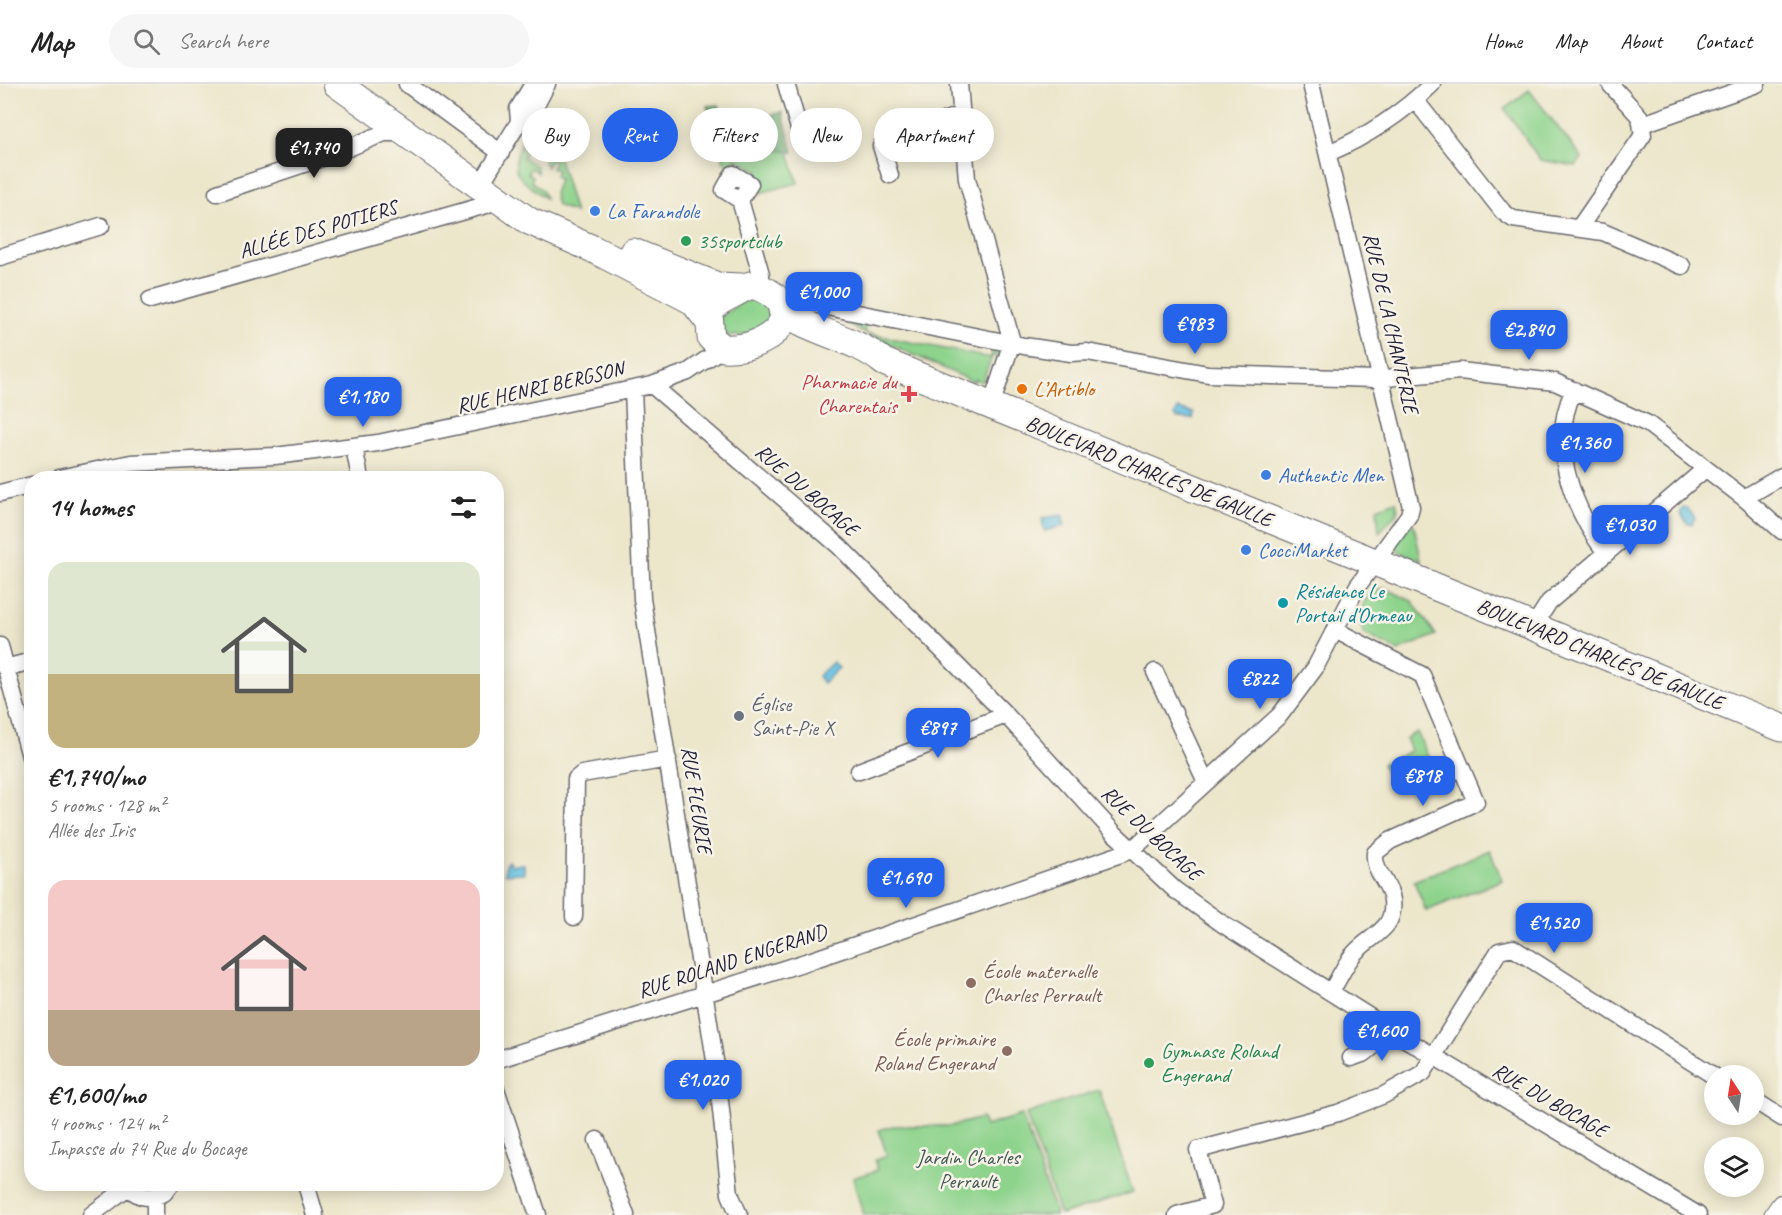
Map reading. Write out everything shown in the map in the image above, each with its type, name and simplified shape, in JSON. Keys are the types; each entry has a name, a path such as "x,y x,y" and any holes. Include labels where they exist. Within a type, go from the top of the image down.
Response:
{"main road":[{"path":"337,84 405,133 490,178 529,221 593,249 693,302 711,341"},
{"path":"364,84 526,205 556,220 717,286 752,287 771,291 779,315 749,346 711,341"},
{"path":"711,341 713,306 752,287"},
{"name":"BOULEVARD CHARLES DE GAULLE","path":"779,315 814,340 868,361 884,362 1782,728"}],"street":[{"path":"406,84 490,178 519,122 518,109 533,84"},
{"path":"519,122 530,117 547,84"},
{"path":"786,84 793,108"},
{"path":"959,84 961,108"},
{"name":"RUE DE LA CHANTERIE","path":"1311,84 1377,379 1411,507 1409,515 1374,563"},
{"path":"1328,153 1344,147 1416,101 1432,84"},
{"path":"1579,228 1643,135 1643,124 1610,84"},
{"path":"1643,124 1757,84"},
{"path":"1416,101 1503,212 1513,219 1603,232 1682,266"},
{"path":"217,194 334,154 384,133 405,133"},
{"path":"886,162 890,175"},
{"path":"965,162 972,202 1012,342 991,406"},
{"name":"ALLÉE DES POTIERS","path":"150,300 486,205 490,178"},
{"path":"741,200 761,274 752,287"},
{"path":"0,256 101,226"},
{"path":"779,315 802,302 996,341 1071,353 1087,352 1208,374 1377,379 1460,371 1555,382 1640,420 1660,433 1744,498 1782,531"},
{"name":"RUE HENRI BERGSON","path":"93,471 131,463 275,456 354,447 444,432 633,390 673,378 688,372 711,341"},
{"name":"RUE DU BOCAGE","path":"652,385 839,546 1006,716 1114,833 1175,890 1224,925 1392,1031 1698,1215"},
{"name":"RUE FLEURIE","path":"633,390 642,599 717,1073 724,1157 730,1194 739,1215"},
{"path":"1574,390 1567,408 1564,432 1568,478 1583,518 1606,553"},
{"path":"354,447 359,471"},
{"path":"1533,627 1550,602 1704,469"},
{"path":"1744,498 1782,476"},
{"path":"0,493 24,487"},
{"name":"RUE ROLAND ENGERAND","path":"504,1057 705,994 1133,849 1280,715 1315,669 1357,587 1374,563"},
{"path":"1331,992 1360,946 1388,926 1391,916 1391,894 1376,866 1375,853 1390,841 1476,802 1422,675 1335,630"},
{"path":"0,646 24,736"},
{"path":"5,668 24,663"},
{"path":"1155,672 1206,782"},
{"path":"859,771 1006,716"},
{"path":"574,917 576,779 582,774 668,759"},
{"path":"1177,1215 1215,1210 1198,1150 1338,1113 1370,1101 1423,1073 1499,951 1513,948 1704,1070"},
{"path":"1351,1058 1365,1053 1392,1031"},
{"path":"1764,1106 1782,1118"},
{"path":"504,1113 538,1215"},
{"path":"597,1140 626,1215"},
{"path":"91,1215 121,1191"},
{"path":"133,1191 136,1194 155,1197 166,1191"},
{"path":"308,1191 315,1215"},
{"path":"155,1197 155,1215"},
{"path":"1775,1215 1782,1205"}],"green space":[{"path":"1529,90 1582,158 1576,166 1540,160 1505,109"},
{"path":"719,105 720,108 708,108 707,106"},
{"path":"782,112 790,141 790,152 778,150 778,113"},
{"path":"778,119 798,183 760,193 764,182 755,178 759,171 742,162 778,162"},
{"path":"522,141 522,162 530,162 536,166 538,173 531,168 528,173 533,177 531,181 542,190 546,199 518,174 516,160"},
{"path":"554,162 560,162 575,213 557,205 554,194 559,179 555,176 557,170 552,168"},
{"path":"749,297 767,302 767,319 757,330 750,333 725,335 719,318"},
{"path":"844,319 866,323 864,333 843,322"},
{"path":"865,333 990,358 995,347 1000,351 1003,359 993,355 982,382 975,379 974,382"},
{"path":"1396,501 1398,511 1379,533 1377,508"},
{"path":"1411,523 1414,525 1421,560 1397,551 1396,543"},
{"path":"1385,588 1412,601 1436,635 1398,651 1364,634 1358,617 1362,606 1370,594"},
{"path":"1417,732 1429,759 1388,778 1382,764 1411,751 1406,738"},
{"path":"1490,850 1502,880 1426,911 1414,881"},
{"path":"1099,1090 1133,1192 1060,1215 1026,1114"},
{"name":"Jardin Charles Perrault","path":"1022,1115 1056,1215 863,1215 853,1178 878,1170 875,1160 887,1156 879,1130 893,1126 951,1126 982,1118 985,1126"}],"water":[{"path":"1178,409 1194,413 1193,419 1177,418 1175,415"},
{"path":"1683,508 1687,508 1695,518 1692,524 1688,524 1680,514"},
{"path":"1062,515 1065,526 1044,531 1042,518"},
{"path":"833,662 839,668 823,683 818,676"},
{"path":"508,861 512,865 524,864 524,873 505,874 505,865"}],"place":[{"name":"La Farandole","path":"595,211"},
{"name":"35sportclub","path":"686,241"},
{"name":"L’Artiblo","path":"1022,389"},
{"name":"Pharmacie du Charentais","path":"909,394"},
{"name":"Authentic Men","path":"1266,475"},
{"name":"CocciMarket","path":"1246,550"},
{"name":"Résidence Le Portail d'Ormeau","path":"1283,603"},
{"name":"Église Saint-Pie X","path":"739,716"},
{"name":"École maternelle Charles Perrault","path":"971,983"},
{"name":"École primaire Roland Engerand","path":"1007,1051"},
{"name":"Gymnase Roland Engerand","path":"1149,1063"}]}
